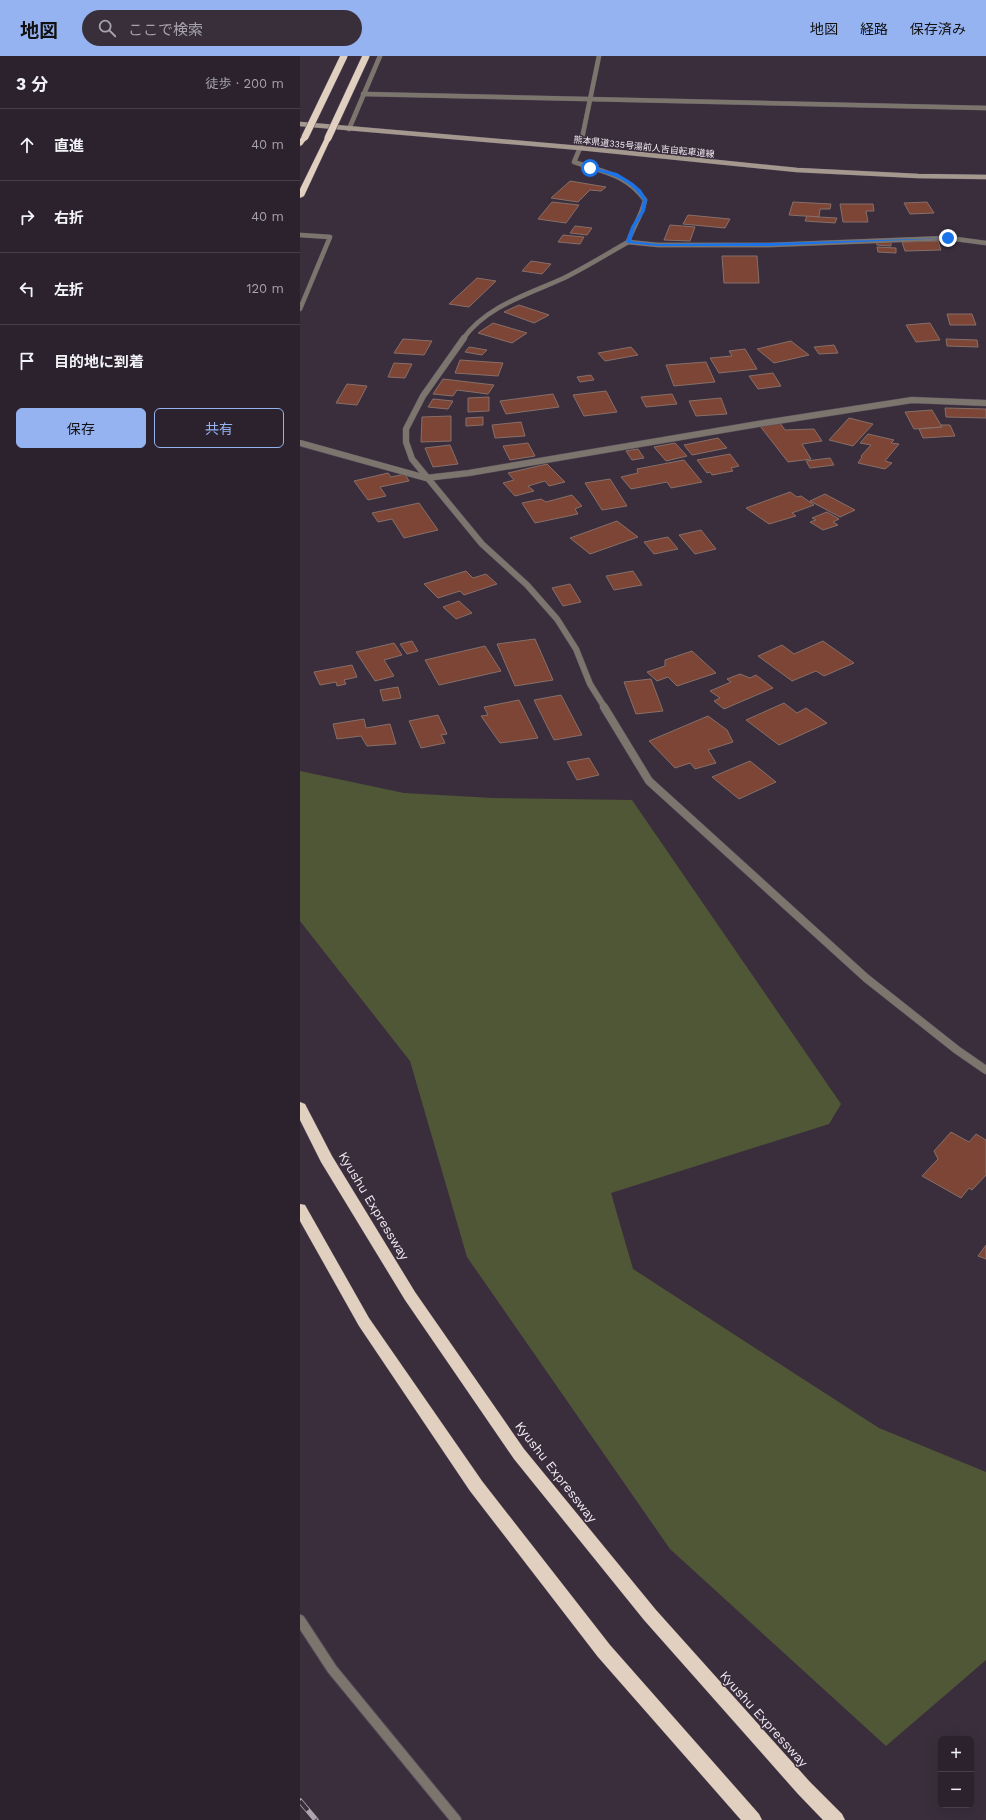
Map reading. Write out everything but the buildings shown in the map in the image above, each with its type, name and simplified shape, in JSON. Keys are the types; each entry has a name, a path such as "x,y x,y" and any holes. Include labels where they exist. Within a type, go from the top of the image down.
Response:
{"highway":[{"path":"300,144 344,56"},
{"path":"300,196 366,56"},
{"name":"Kyushu Expressway","path":"300,1106 326,1158 410,1296 519,1454 650,1615 804,1788 836,1820"},
{"path":"300,1209 364,1322 476,1486 604,1651 753,1820"}],"main road":[{"name":"熊本県道335号湯前人吉自転車道線","path":"300,124 580,148 797,170 918,176 986,177"}],"street":[{"path":"349,128 380,56"},
{"path":"599,56 580,148 574,162 590,168 615,174 632,183 640,191 645,200 643,211 633,227 628,242"},
{"path":"363,94 986,108"},
{"path":"300,236 330,237 300,309"},
{"path":"986,242 948,238 770,245 658,245 628,242 565,277 493,311 468,332 423,396 406,429 406,442 412,459 426,478 464,520 482,544 527,585 557,619 576,648 590,684 649,780 866,978 956,1050 986,1070"},
{"path":"300,443 426,478 469,473 758,424 912,400 986,403"},
{"path":"300,1620 332,1669 456,1820"}],"green space":[{"path":"300,771 404,793 492,798 632,800 841,1104 829,1124 611,1193 633,1269 879,1428 986,1472 986,1660 886,1746 670,1549 467,1257 410,1061 300,921"}],"railway":[{"path":"300,1801 316,1820"}],"route":[{"path":"590,168 615,174 632,183 640,191 645,200 643,211 633,227 628,242 658,245 770,245 865,240 948,238"}]}
